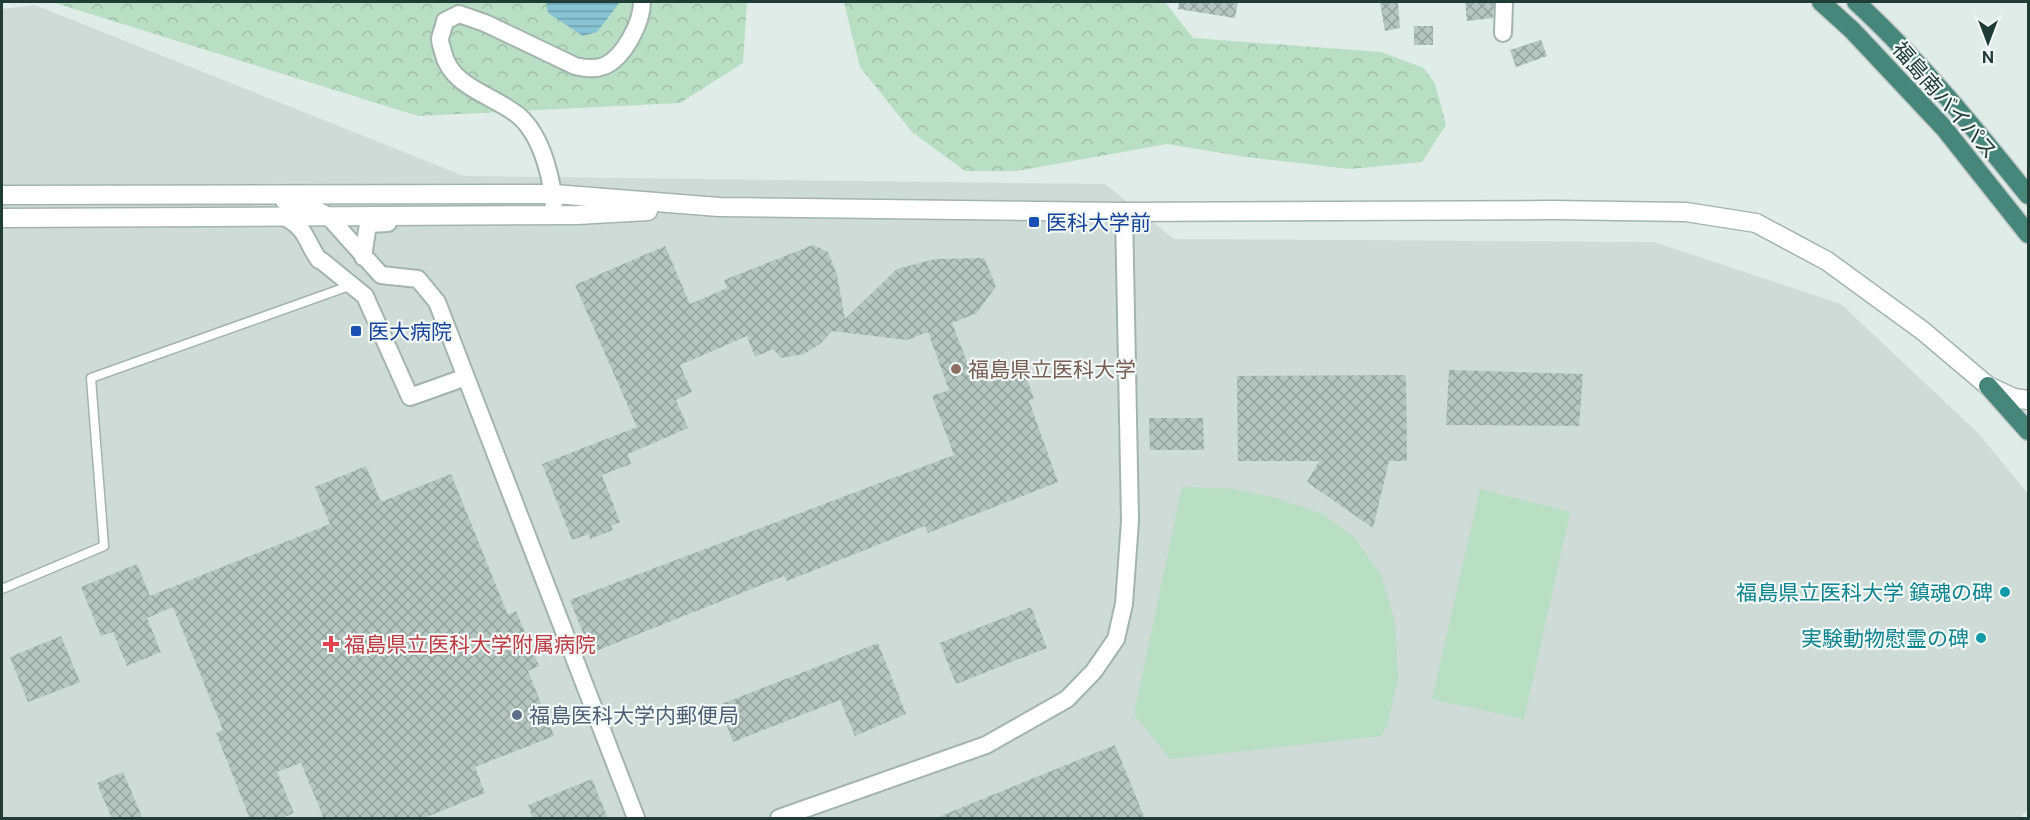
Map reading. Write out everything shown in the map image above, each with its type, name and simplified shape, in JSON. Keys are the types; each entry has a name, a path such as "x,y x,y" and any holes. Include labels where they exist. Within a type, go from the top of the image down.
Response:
{"highway":[{"name":"福島南バイパス","path":"1821,2 1852,30 1944,128 2028,234"},
{"name":"福島南バイパス","path":"1856,2 1903,47 1969,122 2028,195"},
{"path":"1988,386 2028,431"}],"street":[{"path":"554,214 554,194 547,167 534,134 519,116 461,82 444,59 440,40 445,21 459,14 485,23 575,66 589,69 604,66 619,55 630,39 642,11 642,2"},
{"path":"1503,33 1504,2"},
{"path":"210,194 218,199 299,201 320,214 381,275 418,279 437,302 636,819"},
{"path":"322,261 324,254 313,228 320,214 346,194"},
{"path":"2,195 554,194 719,207 1124,212 1553,210 1675,212 1756,223 1827,261 1923,331 1988,386 2014,398 2028,400"},
{"path":"2,218 286,218 320,214 577,215 719,207"},
{"path":"779,819 986,745 1067,699 1094,671 1116,639 1124,604 1130,521 1124,212"},
{"path":"363,257 368,224 436,221 447,214"},
{"path":"286,218 300,226 317,257 365,296 410,397 466,377"}],"lane":[{"path":"2,589 104,546 91,378 352,285"}],"shaded area":[{"name":"福島県立医科大学","path":"35,5 464,176 1105,184 1174,239 1654,242 1841,304 1979,434 2028,494 2028,810 2019,818 2,818 2,9"}],"green space":[{"path":"52,2 747,2 743,63 680,103 418,116"},
{"path":"844,2 1165,2 1193,38 1381,52 1424,68 1435,84 1446,125 1422,162 1350,169 1246,157 1167,144 1017,171 965,171 912,132 860,67"},
{"path":"1182,487 1234,489 1276,498 1323,514 1355,538 1381,575 1395,622 1398,678 1387,727 1381,736 1170,759 1134,714"},
{"path":"1480,489 1570,512 1524,719 1432,699"}],"water":[{"path":"546,2 620,2 597,32 583,36 548,13"}],"building":[{"path":"1179,2 1238,2 1235,18 1178,9"},
{"path":"1380,2 1398,2 1400,28 1385,31"},
{"path":"1465,2 1494,2 1493,18 1467,21"},
{"path":"1414,26 1433,26 1433,45 1414,45"},
{"path":"1541,40 1547,56 1516,67 1510,50"},
{"path":"813,245 828,252 837,275 845,319 897,269 935,259 984,258 996,286 977,313 952,323 974,380 1021,363 1034,399 1029,401 1058,482 928,533 925,526 787,581 784,576 591,653 570,600 954,455 932,396 949,390 928,332 907,340 832,331 820,344 804,354 781,358 773,349 755,357 747,336 680,365 692,392 676,400 688,428 628,454 631,464 602,475 620,522 611,526 613,530 590,539 589,534 572,540 542,464 637,427 575,285 665,246 690,304 727,288 724,280"},
{"path":"1449,370 1583,374 1579,426 1446,425"},
{"path":"1406,375 1407,461 1389,461 1373,528 1307,482 1319,461 1238,461 1237,376"},
{"path":"1149,418 1203,418 1204,450 1150,450"},
{"path":"366,466 381,502 451,474 508,615 516,611 539,666 528,671 554,736 475,767 485,793 422,819 324,819 301,763 277,772 294,813 280,819 250,819 216,733 223,730 173,607 147,618 161,652 127,666 113,632 101,636 81,587 137,564 150,596 330,524 315,487"},
{"path":"1031,607 1047,648 956,684 940,643"},
{"path":"61,636 80,682 28,702 10,657"},
{"path":"878,643 906,714 855,736 840,700 733,742 719,705"},
{"path":"1115,745 1145,819 936,819 936,818"},
{"path":"123,772 143,819 112,819 97,783"},
{"path":"592,779 608,819 533,819 528,805"}],"place":[{"name":"医科大学前","path":"1034,222"},
{"name":"医大病院","path":"356,331"},
{"name":"福島県立医科大学","path":"956,369"},
{"name":"福島県立医科大学 鎮魂の碑","path":"2005,592"},
{"name":"実験動物慰霊の碑","path":"1981,638"},
{"name":"福島県立医科大学附属病院","path":"331,644"},
{"name":"福島医科大学内郵便局","path":"517,715"}]}
